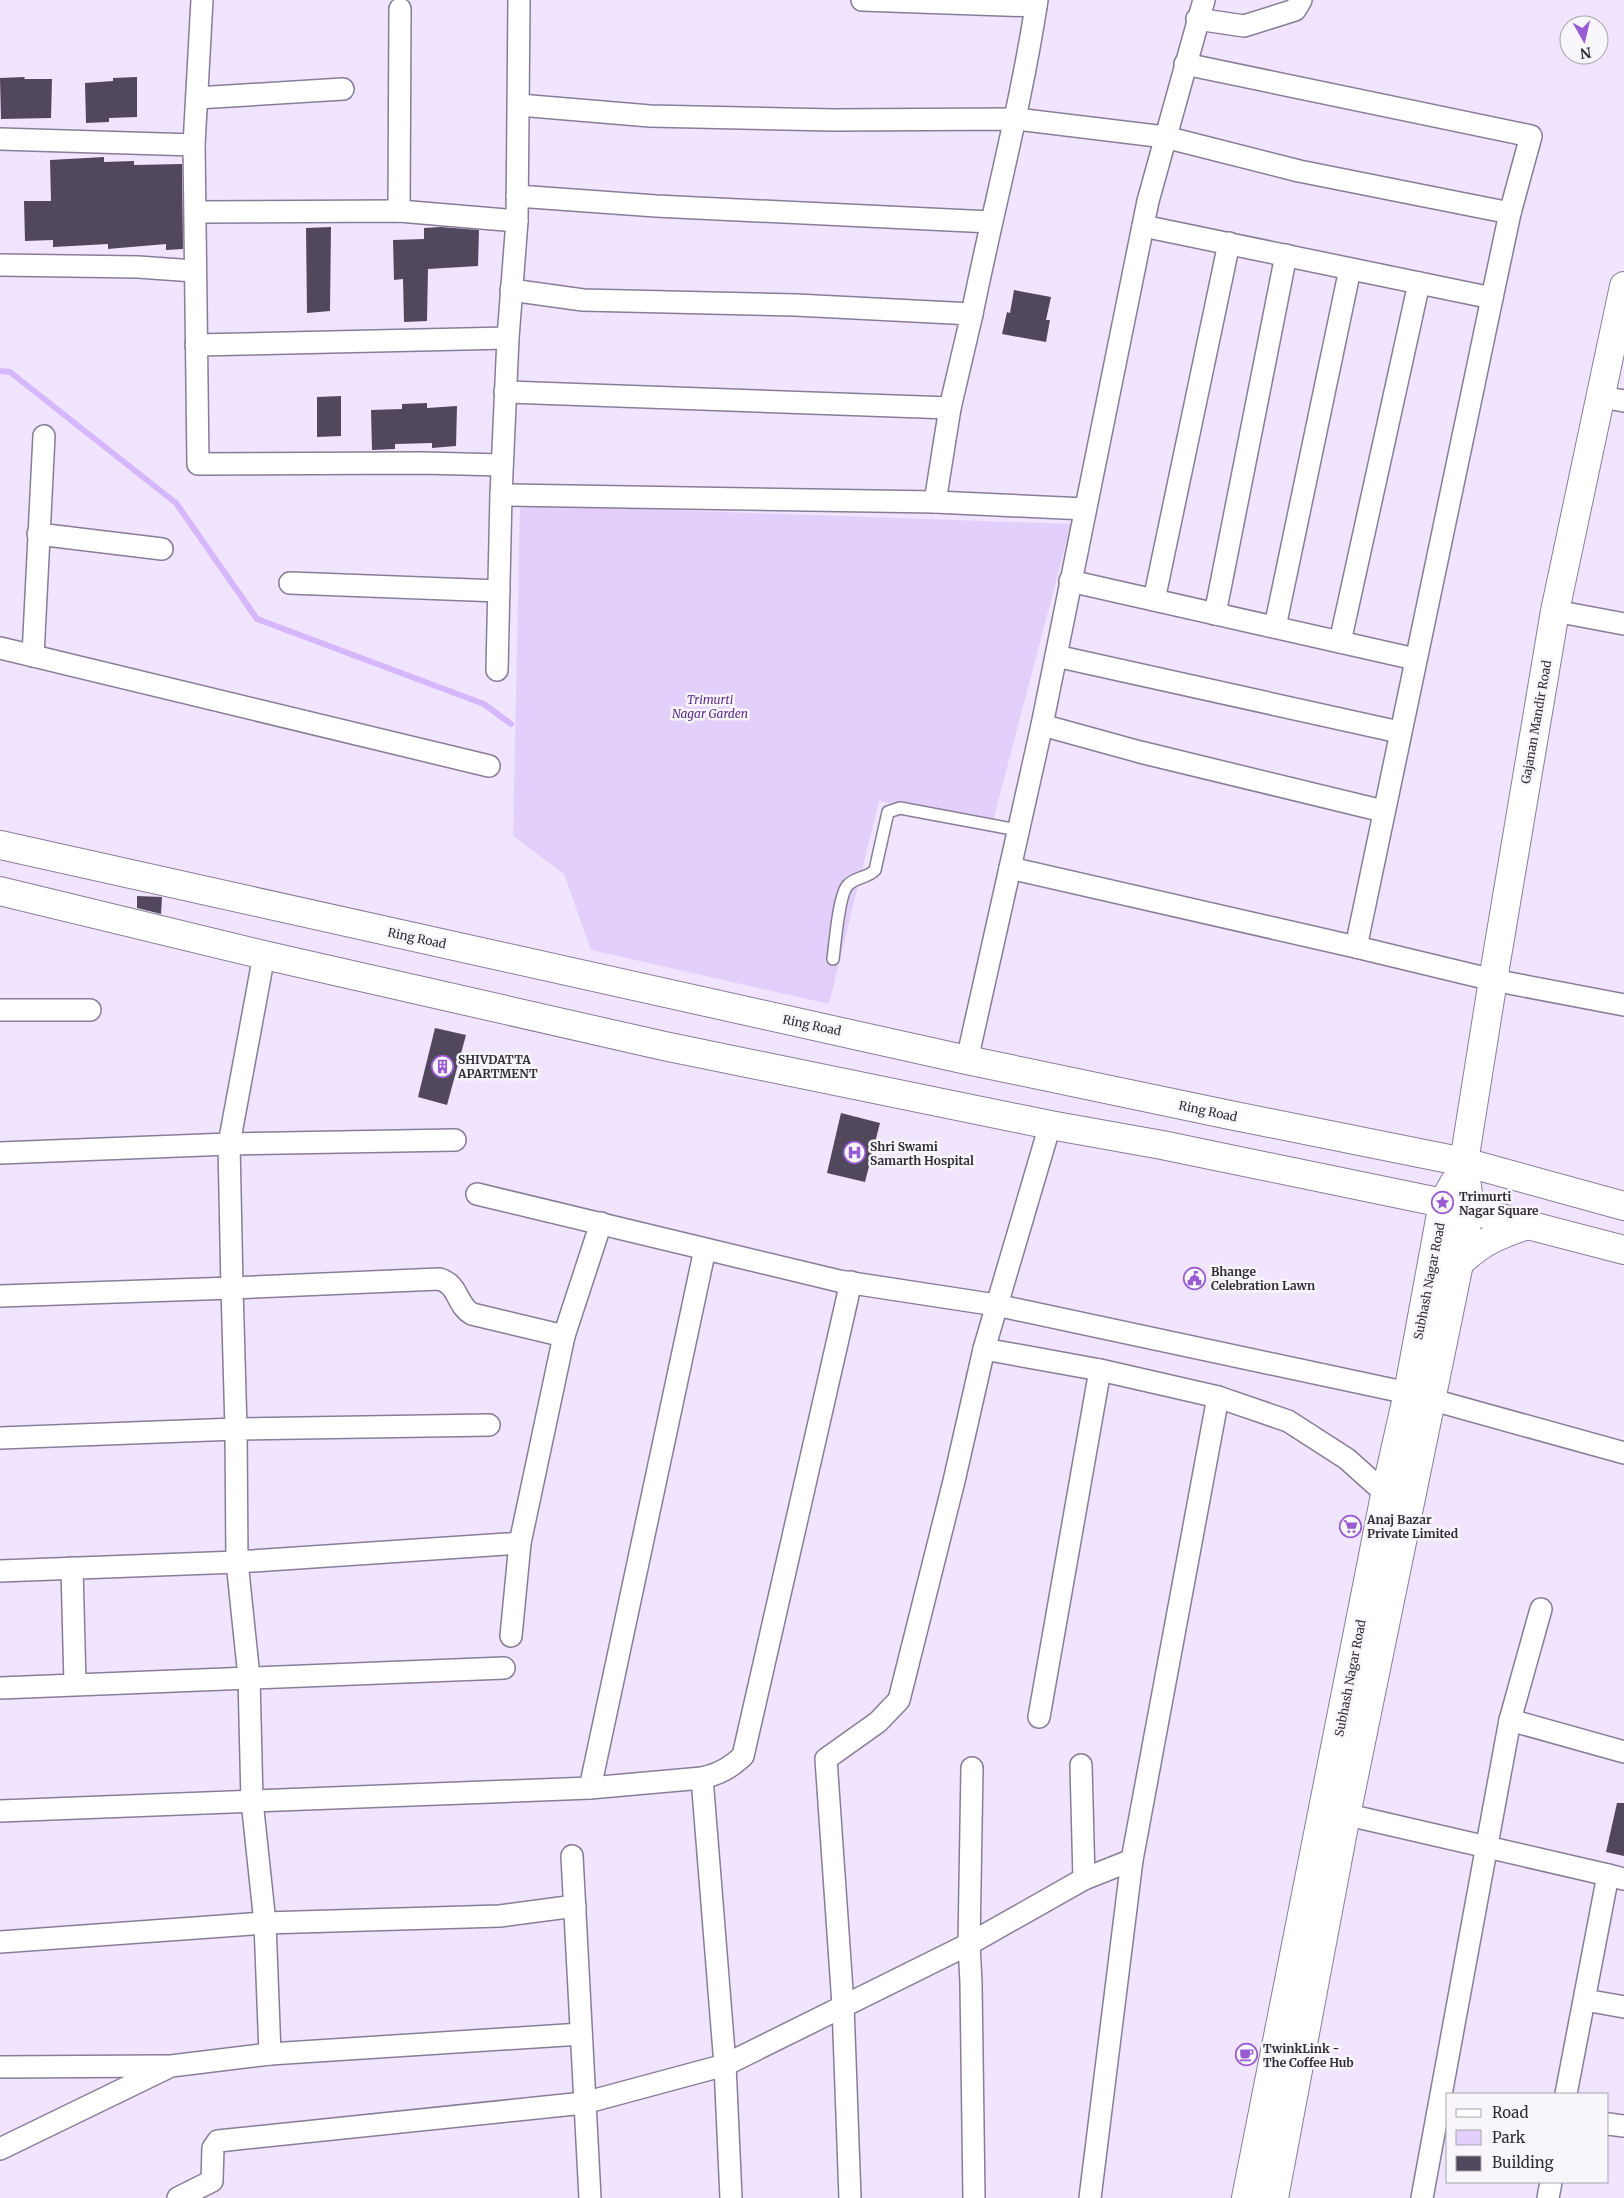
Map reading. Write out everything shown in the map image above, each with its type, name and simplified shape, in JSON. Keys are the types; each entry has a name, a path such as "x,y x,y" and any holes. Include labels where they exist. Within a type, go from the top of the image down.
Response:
{"main road":[{"name":"Gajanan Mandir Road","path":"1464,1162 1555,612 1612,399 1624,286"},
{"name":"Ring Road","path":"0,846 966,1060 1464,1162 1624,1206"},
{"path":"0,891 264,955 664,1046 1443,1203 1624,1250"},
{"path":"1274,2198 1335,1812 1408,1513 1419,1396 1459,1263 1470,1210 1464,1162"},
{"name":"Subhash Nagar Road","path":"1246,2198 1335,1812 1385,1495 1419,1396 1443,1203 1464,1162"},
{"path":"1459,1263 1477,1246 1492,1237 1527,1225"}],"street":[{"path":"202,0 194,145 196,212 194,271 198,464 423,463 502,465"},
{"path":"498,670 505,392 517,221 520,0"},
{"path":"862,0 1037,3 1016,119 950,408 936,502"},
{"path":"966,1060 1042,725 1143,226 1184,64 1200,9 1244,26 1295,10 1301,0"},
{"path":"400,9 400,211"},
{"path":"1184,64 1531,136 1510,213 1383,811 1356,947"},
{"path":"197,98 343,89"},
{"path":"519,105 650,116 833,120 1016,119 1165,137 1299,171 1510,213"},
{"path":"0,139 194,145"},
{"path":"517,196 656,206 991,222"},
{"path":"196,212 400,211 517,221"},
{"path":"1143,226 1492,298"},
{"path":"1154,600 1229,243"},
{"path":"1215,614 1286,255"},
{"path":"0,265 138,267 194,271"},
{"path":"1275,628 1350,269"},
{"path":"1340,642 1419,283"},
{"path":"511,290 583,300 796,304 972,314"},
{"path":"196,345 508,338"},
{"path":"505,392 950,408"},
{"path":"33,656 44,436"},
{"path":"501,495 936,502 1085,509"},
{"path":"38,534 162,549"},
{"path":"1070,581 1415,659"},
{"path":"290,583 499,592"},
{"path":"1555,612 1624,624"},
{"path":"0,648 489,766"},
{"path":"1056,656 1400,732"},
{"path":"1042,725 1140,752 1383,811"},
{"path":"1010,868 1493,980 1624,1005"},
{"path":"264,955 229,1144 236,1428 237,1562 249,1677 252,1801 264,1923 270,2054"},
{"path":"0,1010 90,1010"},
{"path":"850,2198 843,2005 826,1759 878,1722 899,1700 954,1482 990,1328 1050,1125"},
{"path":"0,1153 229,1144 455,1140"},
{"path":"477,1194 851,1282 990,1328 1100,1370 1218,1397 1288,1421 1347,1459 1385,1495 1408,1513"},
{"path":"511,1636 520,1543 564,1336 601,1224"},
{"path":"590,1788 706,1249"},
{"path":"0,1296 439,1280 447,1281 453,1286 462,1306 472,1314 564,1336"},
{"path":"0,1811 590,1788 702,1778 717,1774 732,1766 743,1756 851,1282"},
{"path":"990,1328 1419,1396 1624,1453"},
{"path":"1039,1718 1100,1370"},
{"path":"1090,2198 1132,1860 1218,1397"},
{"path":"0,1438 236,1428 489,1425"},
{"path":"0,1571 237,1562 520,1543"},
{"path":"72,1568 75,1684"},
{"path":"1422,2198 1510,1720 1541,1610"},
{"path":"0,1688 504,1668"},
{"path":"1510,1720 1624,1752"},
{"path":"1081,1765 1084,1879"},
{"path":"972,1768 969,1944 974,2198"},
{"path":"702,1778 725,2065 731,2198"},
{"path":"1335,1812 1616,1877 1585,2000 1566,2093"},
{"path":"572,1856 590,2198"},
{"path":"178,2198 213,2190 213,2148 218,2141 584,2103 725,2065 969,1944 1084,1879 1132,1860"},
{"path":"0,1942 264,1923 500,1916 575,1906"},
{"path":"1585,2000 1624,2007"},
{"path":"0,2067 171,2066 270,2054 581,2034"},
{"path":"0,2149 171,2066"},
{"path":"1609,2124 1624,2126"},
{"path":"1548,2198 1550,2183"}],"lane":[{"path":"833,959 842,894 849,884 872,874 875,870 888,812 900,808 1018,830"}],"green space":[{"name":"Trimurti Nagar Garden","path":"520,505 1071,524 993,821 879,801 829,1004 591,950 564,874 513,836"}],"building":[{"path":"25,77 24,79 52,79 51,118 1,119 0,78"},
{"path":"137,77 137,117 109,118 109,122 86,123 85,83 113,81 113,78"},
{"path":"104,157 104,162 134,161 134,165 182,164 183,249 166,250 166,244 108,249 108,244 53,247 53,240 25,241 24,201 51,201 50,160"},
{"path":"331,227 330,311 307,313 306,228"},
{"path":"441,227 479,230 478,266 428,269 427,321 404,322 403,279 394,280 393,240 424,239 424,228"},
{"path":"1014,290 1051,297 1046,320 1050,320 1046,342 1002,334 1007,312 1010,313"},
{"path":"341,396 341,436 317,437 317,397"},
{"path":"427,403 427,408 457,406 456,446 432,448 432,443 395,444 395,449 372,450 371,410 402,409 402,404"},
{"path":"137,896 162,897 161,914 137,908"},
{"name":"SHIVDATTA APARTMENT","path":"435,1028 466,1035 447,1105 418,1097"},
{"path":"841,1113 880,1123 865,1182 827,1173"},
{"path":"1617,1803 1624,1803 1624,1856 1606,1852"}],"waterway":[{"path":"0,371 10,372 176,503 257,619 484,704 511,724"}],"place":[{"name":"SHIVDATTA APARTMENT","path":"442,1066"},
{"name":"Shri Swami Samarth Hospital","path":"854,1153"},
{"name":"Trimurti Nagar Square","path":"1443,1203"},
{"name":"Bhange Celebration Lawn","path":"1195,1278"},
{"name":"Anaj Bazar Private Limited","path":"1351,1526"},
{"name":"TwinkLink - The Coffee Hub","path":"1247,2055"}]}
